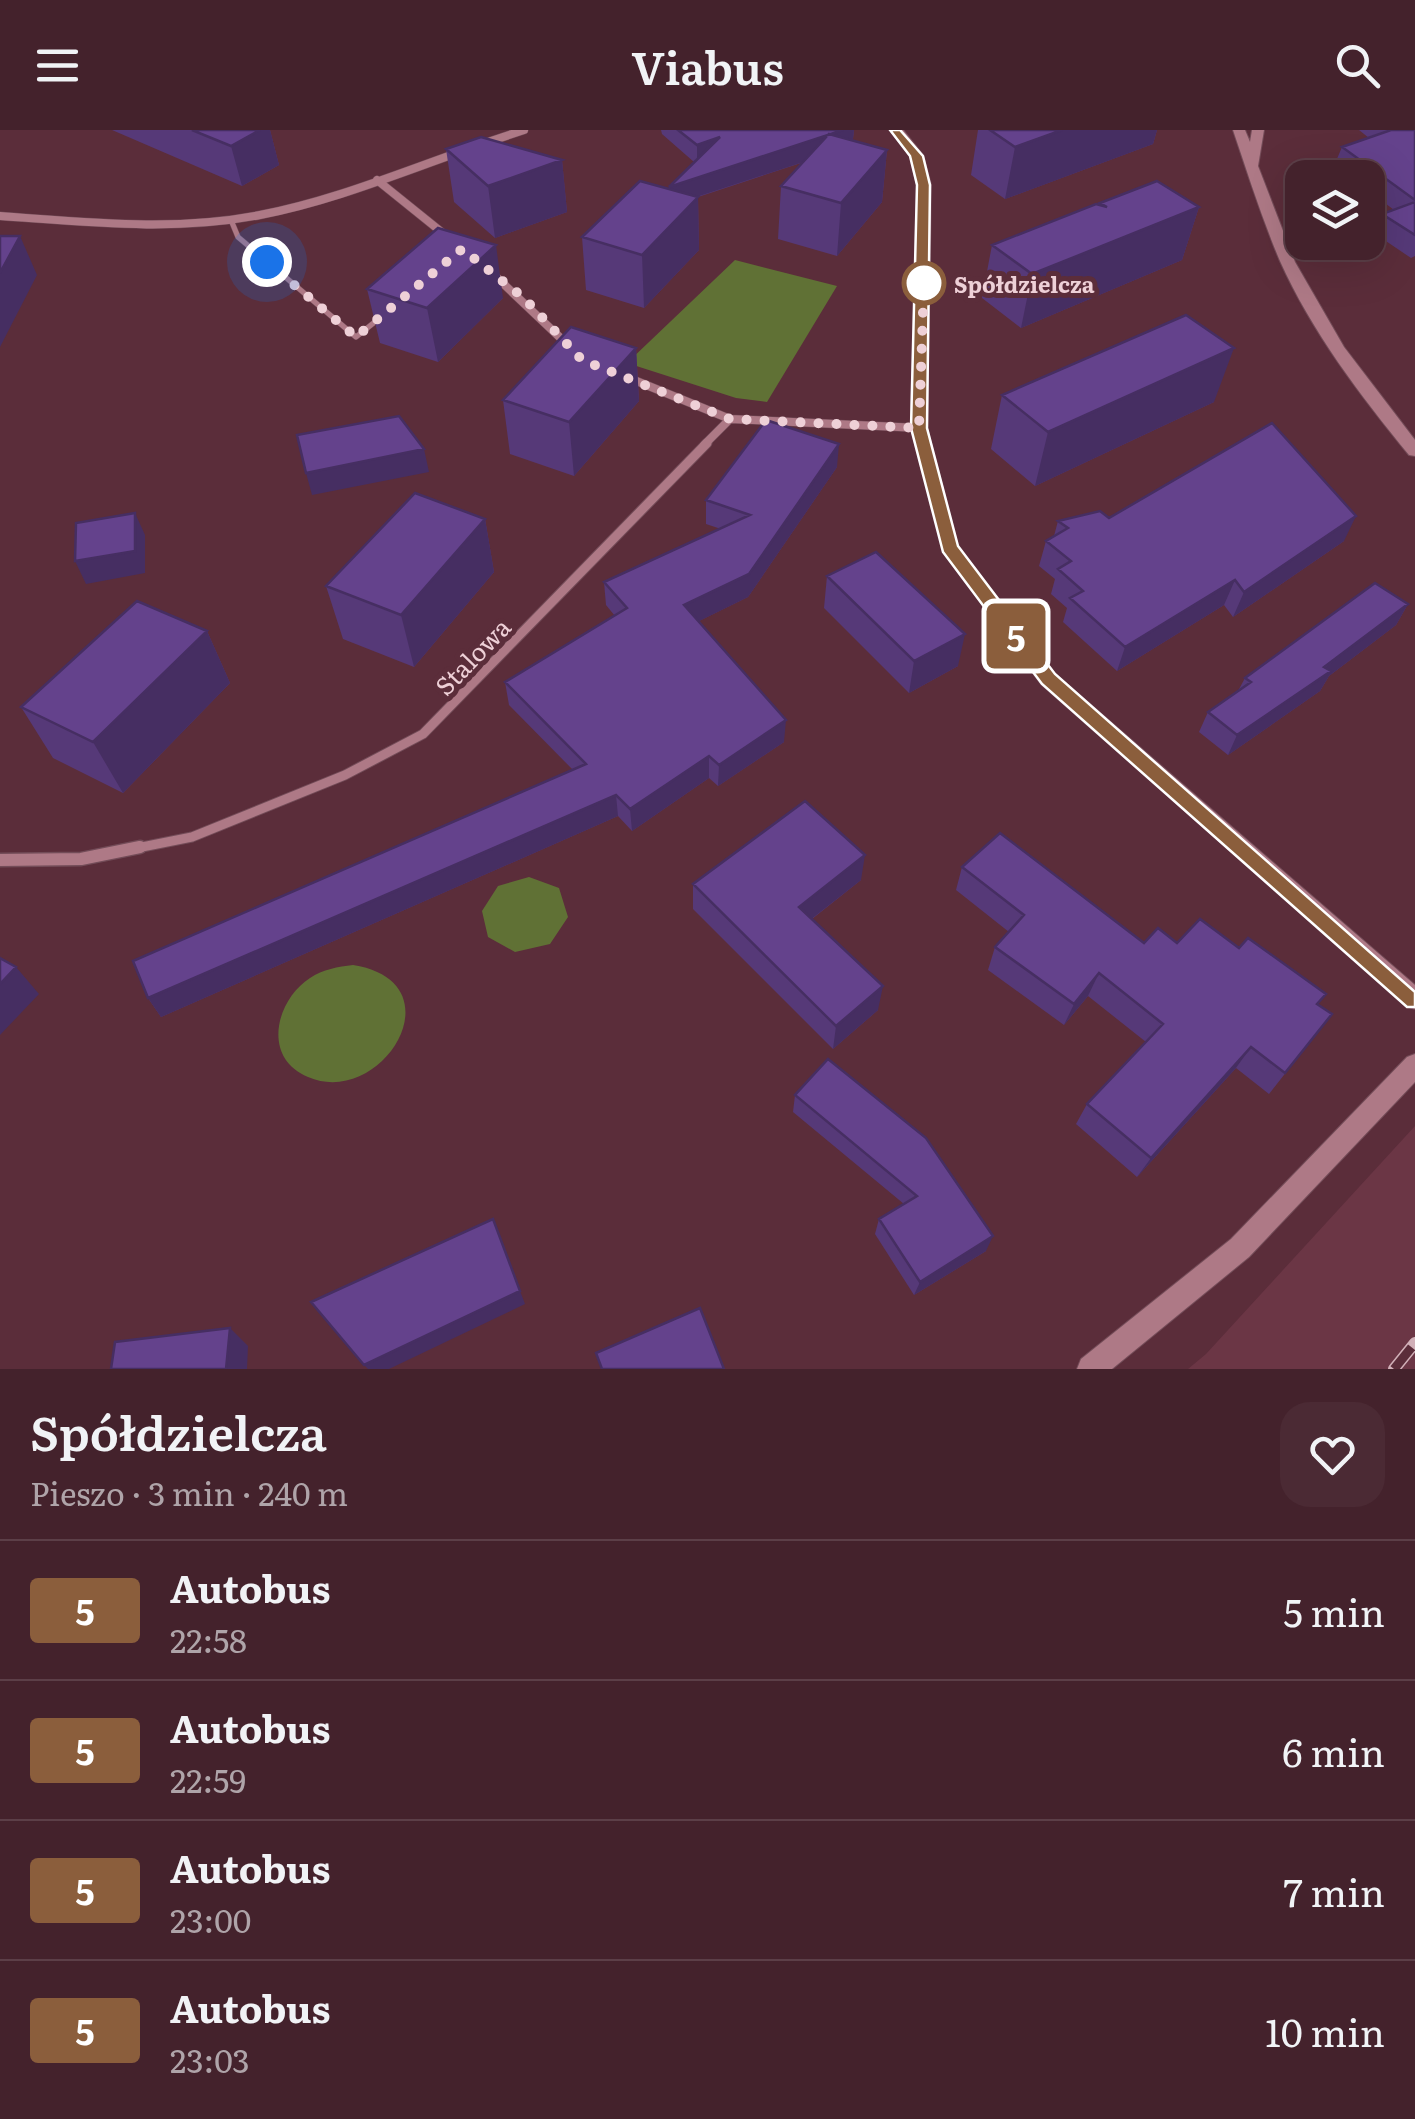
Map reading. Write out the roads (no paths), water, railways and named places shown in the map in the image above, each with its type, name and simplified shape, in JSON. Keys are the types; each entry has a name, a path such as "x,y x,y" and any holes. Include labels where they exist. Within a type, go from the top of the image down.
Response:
{"street":[{"path":"0,216 131,223 230,220 293,207 524,130"},
{"path":"896,130 916,156 924,191 919,428 950,548 1048,679 1415,1000"},
{"path":"1239,130 1261,198 1314,310 1349,368 1415,451"},
{"path":"1253,166 1258,130"},
{"path":"377,180 448,238"},
{"path":"484,267 524,298 582,360"},
{"path":"619,374 730,419 919,428"},
{"name":"Stalowa","path":"0,860 81,859 192,837 345,774 422,734 730,419"},
{"path":"1090,1369 1240,1248 1415,1065"}],"lane":[{"path":"230,220 238,237 356,337 386,312"}],"railway":[{"path":"1394,1369 1415,1343"}],"place":[{"name":"Spółdzielcza","path":"924,283"}]}
